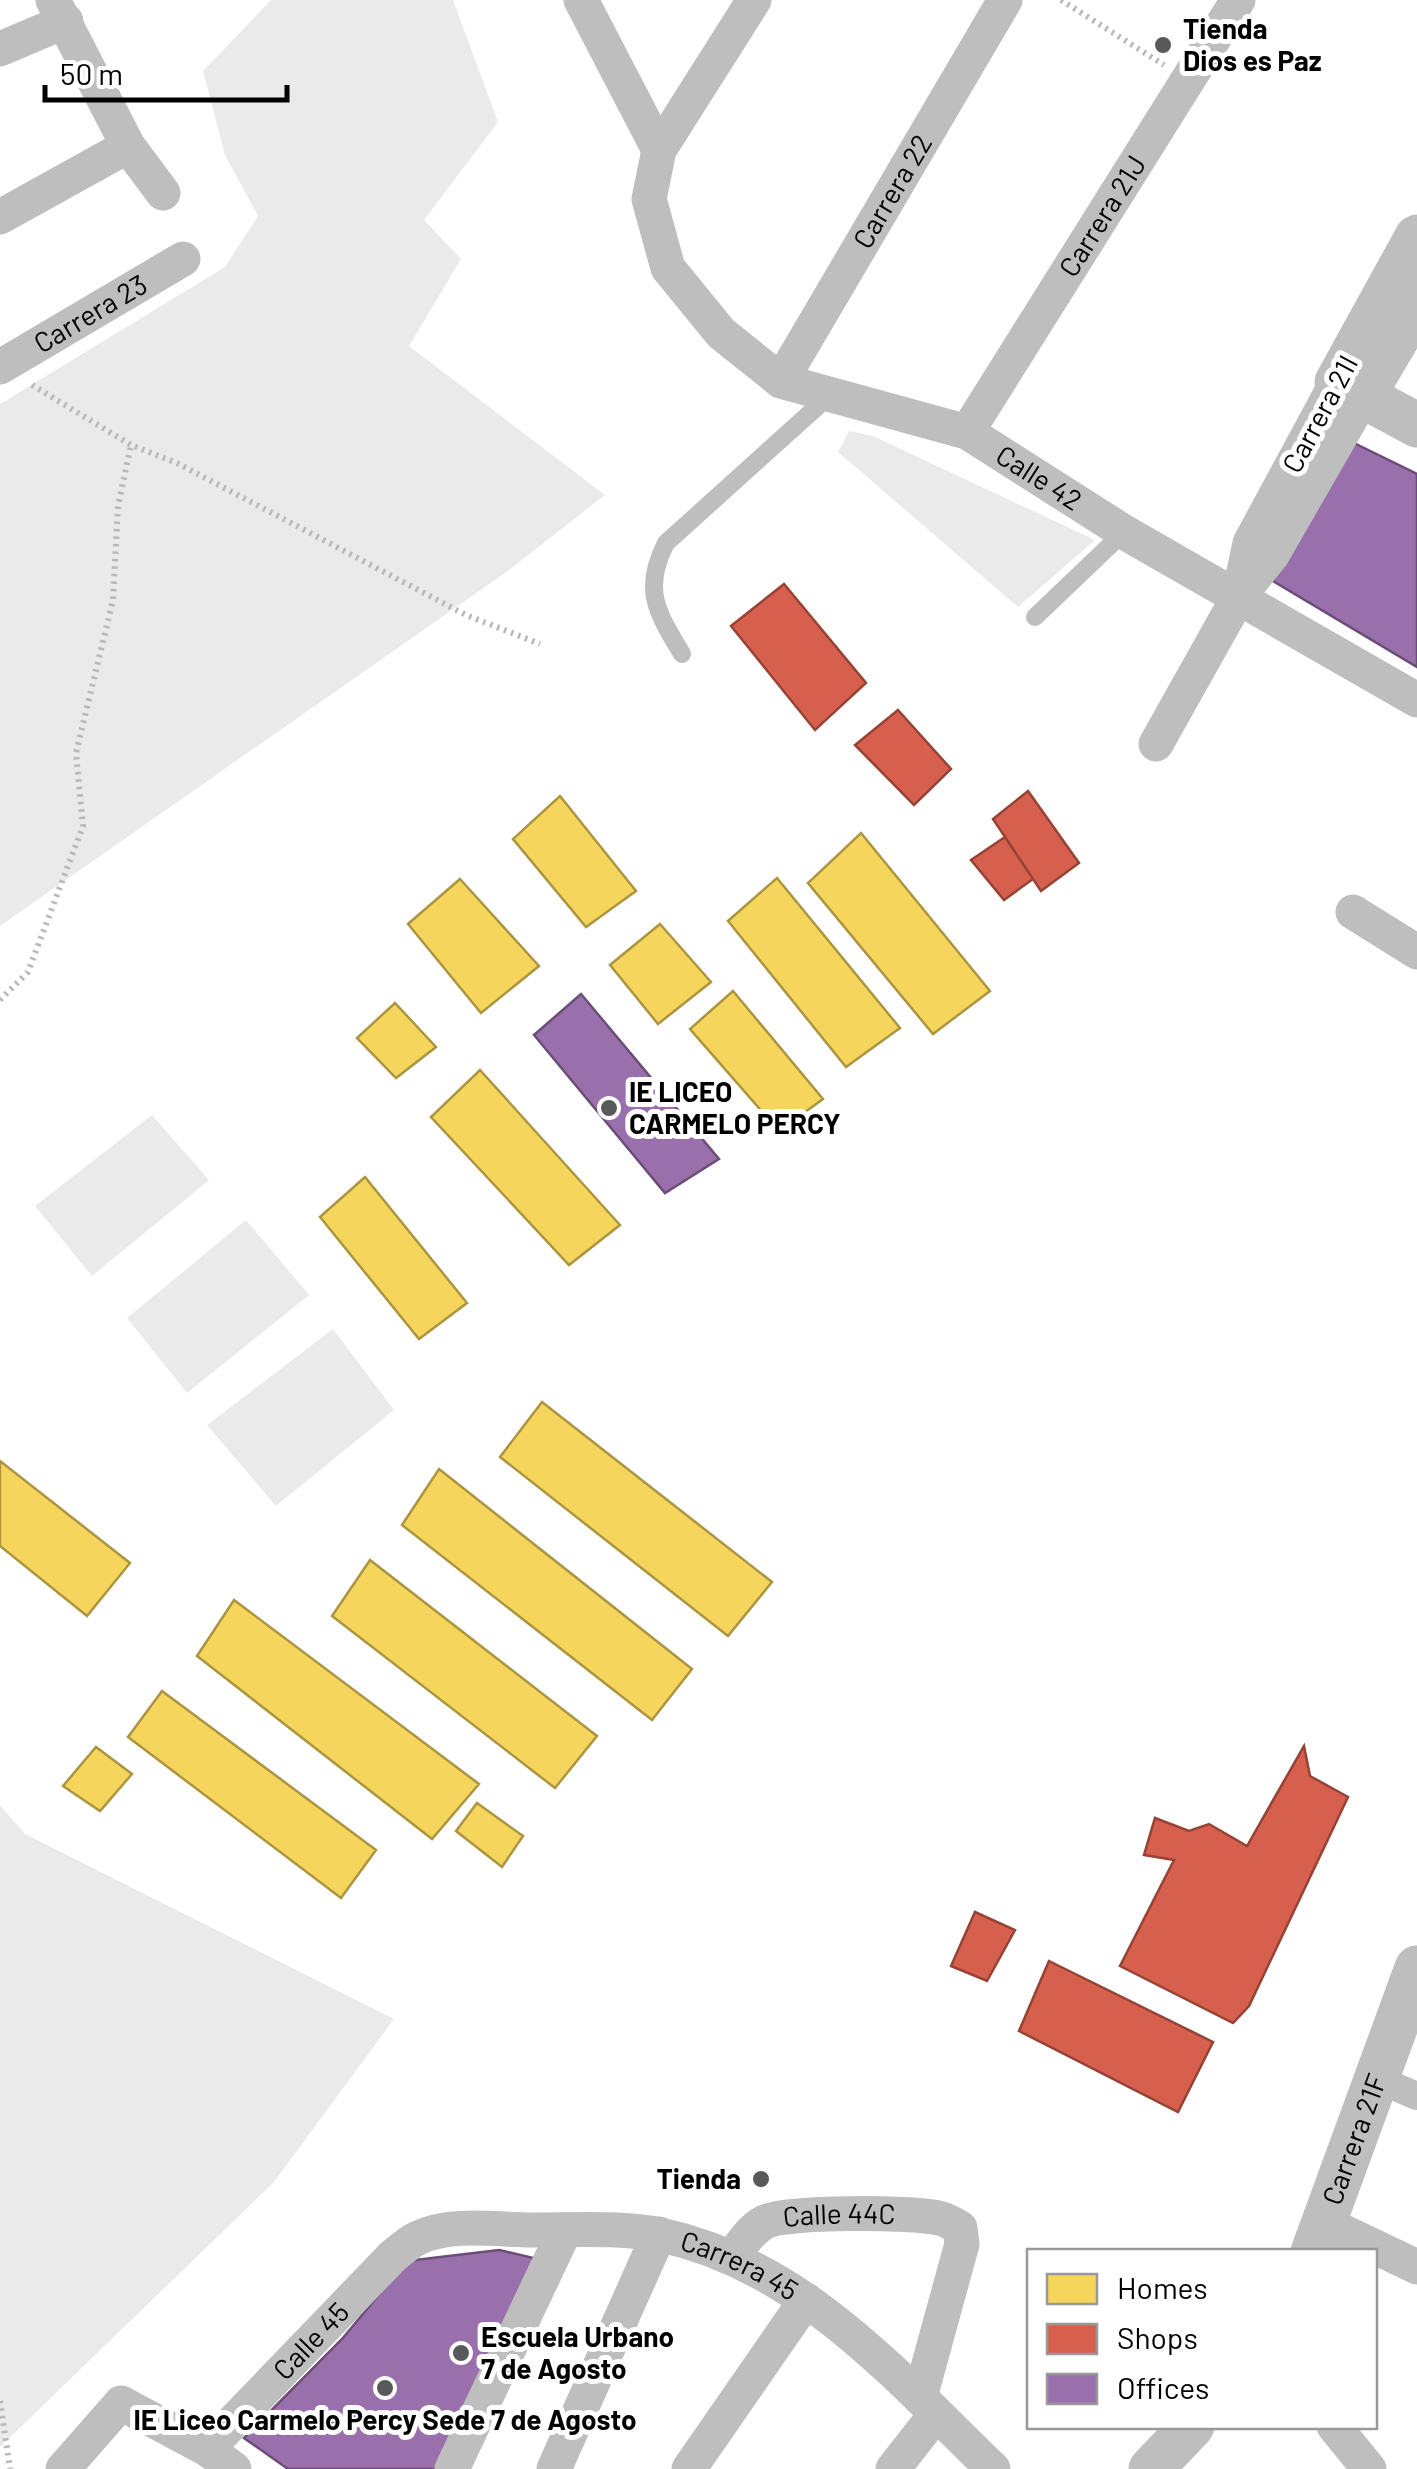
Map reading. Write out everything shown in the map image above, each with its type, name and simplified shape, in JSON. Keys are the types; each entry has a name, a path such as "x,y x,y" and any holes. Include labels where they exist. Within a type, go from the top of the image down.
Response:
{"street":[{"path":"582,0 659,150"},
{"path":"659,150 754,0"},
{"name":"Carrera 22","path":"782,381 1005,0"},
{"name":"Carrera 21J","path":"967,432 1238,0"},
{"path":"0,49 60,10 128,146 163,193"},
{"path":"0,217 128,146"},
{"name":"Calle 42","path":"659,150 649,199 668,268 721,333 782,381 967,432 1124,532 1417,700"},
{"name":"Carrera 21I","path":"1350,389 1417,237"},
{"name":"Carrera 23","path":"8,372 183,259"},
{"name":"Carrera 21I","path":"1156,744 1239,596 1250,544 1350,389 1417,304"},
{"path":"1350,389 1417,426"},
{"path":"1353,912 1417,952"},
{"name":"Carrera 21F","path":"1319,2237 1397,2087 1417,1968"},
{"name":"Calle 44C","path":"733,2256 750,2233 764,2222 782,2216 809,2213 940,2218 960,2228 962,2244 928,2405"},
{"name":"Carrera 45","path":"418,2238 445,2230 659,2234 733,2256 806,2300 865,2343 994,2469"},
{"path":"452,2469 565,2230"},
{"path":"554,2469 659,2234"},
{"path":"1319,2237 1358,2249"},
{"name":"Calle 45","path":"63,2469 120,2404 220,2459 394,2256 418,2238"},
{"path":"1377,2255 1417,2267"},
{"path":"688,2469 806,2300"},
{"path":"893,2469 928,2405"},
{"path":"1151,2469 1189,2429"},
{"path":"1337,2429 1370,2469"}],"lane":[{"path":"682,654 657,612 654,598 654,566 666,543 829,396"},
{"path":"1034,617 1124,532"}],"path":[{"path":"1060,0 1186,79"},
{"path":"8,372 131,445 179,464 466,615 540,644"},
{"path":"0,1000 28,972 83,826 76,753 113,600 118,506 131,445"},
{"path":"0,2401 10,2469"}],"shaded area":[{"path":"271,0 453,0 498,122 424,220 461,259 409,346 605,495 505,573 0,926 0,404 225,267 258,216 225,155 203,71"},
{"path":"849,431 873,436 1095,540 1018,607 838,452"},
{"path":"152,1115 209,1180 92,1276 35,1206"},
{"path":"246,1220 309,1295 187,1393 127,1318"},
{"path":"333,1329 394,1410 276,1506 207,1425"},
{"path":"0,1805 25,1834 394,2019 274,2182 0,2447"}],"building: Homes":[{"path":"560,796 636,891 586,927 513,839"},
{"path":"861,833 990,991 933,1034 808,883"},
{"path":"777,878 900,1028 846,1067 728,921"},
{"path":"460,879 539,966 481,1013 408,924"},
{"path":"660,924 711,982 658,1024 610,965"},
{"path":"733,991 823,1099 779,1131 690,1029"},
{"path":"395,1003 436,1047 396,1078 357,1038"},
{"path":"480,1070 620,1225 569,1265 431,1117"},
{"path":"365,1177 467,1303 419,1339 320,1217"},
{"path":"542,1402 772,1582 728,1636 500,1457"},
{"path":"0,1461 130,1563 87,1616 0,1546"},
{"path":"439,1469 692,1669 652,1720 402,1525"},
{"path":"370,1560 597,1736 555,1788 332,1616"},
{"path":"234,1600 479,1784 432,1839 197,1656"},
{"path":"162,1691 376,1850 341,1898 128,1737"},
{"path":"96,1747 132,1774 100,1811 63,1786"},
{"path":"477,1803 523,1836 502,1867 456,1831"}],"building: Shops":[{"path":"784,584 866,683 815,730 731,626"},
{"path":"898,710 951,769 914,805 855,745"},
{"path":"1028,791 1079,863 1041,891 993,819"},
{"path":"1005,837 1033,879 1004,900 971,860"},
{"path":"1304,1746 1310,1776 1348,1797 1249,2006 1233,2023 1120,1966 1174,1860 1144,1855 1155,1818 1189,1831 1209,1824 1247,1846"},
{"path":"975,1912 1015,1930 987,1981 951,1966"},
{"path":"1049,1961 1213,2042 1178,2112 1019,2031"}],"building: Offices":[{"path":"1352,442 1417,474 1417,667 1273,581"},
{"path":"581,994 719,1159 665,1193 534,1035"},
{"name":"IE Liceo Carmelo Percy Sede 7 de Agosto","path":"499,2250 538,2259 440,2469 288,2469 244,2438 342,2339 407,2261"}],"place":[{"name":"Tienda Dios es Paz","path":"1163,45"},
{"name":"IE LICEO CARMELO PERCY","path":"609,1108"},
{"name":"Tienda","path":"761,2179"},
{"name":"Escuela Urbano 7 de Agosto","path":"461,2353"},
{"name":"IE Liceo Carmelo Percy Sede 7 de Agosto","path":"385,2388"}]}
